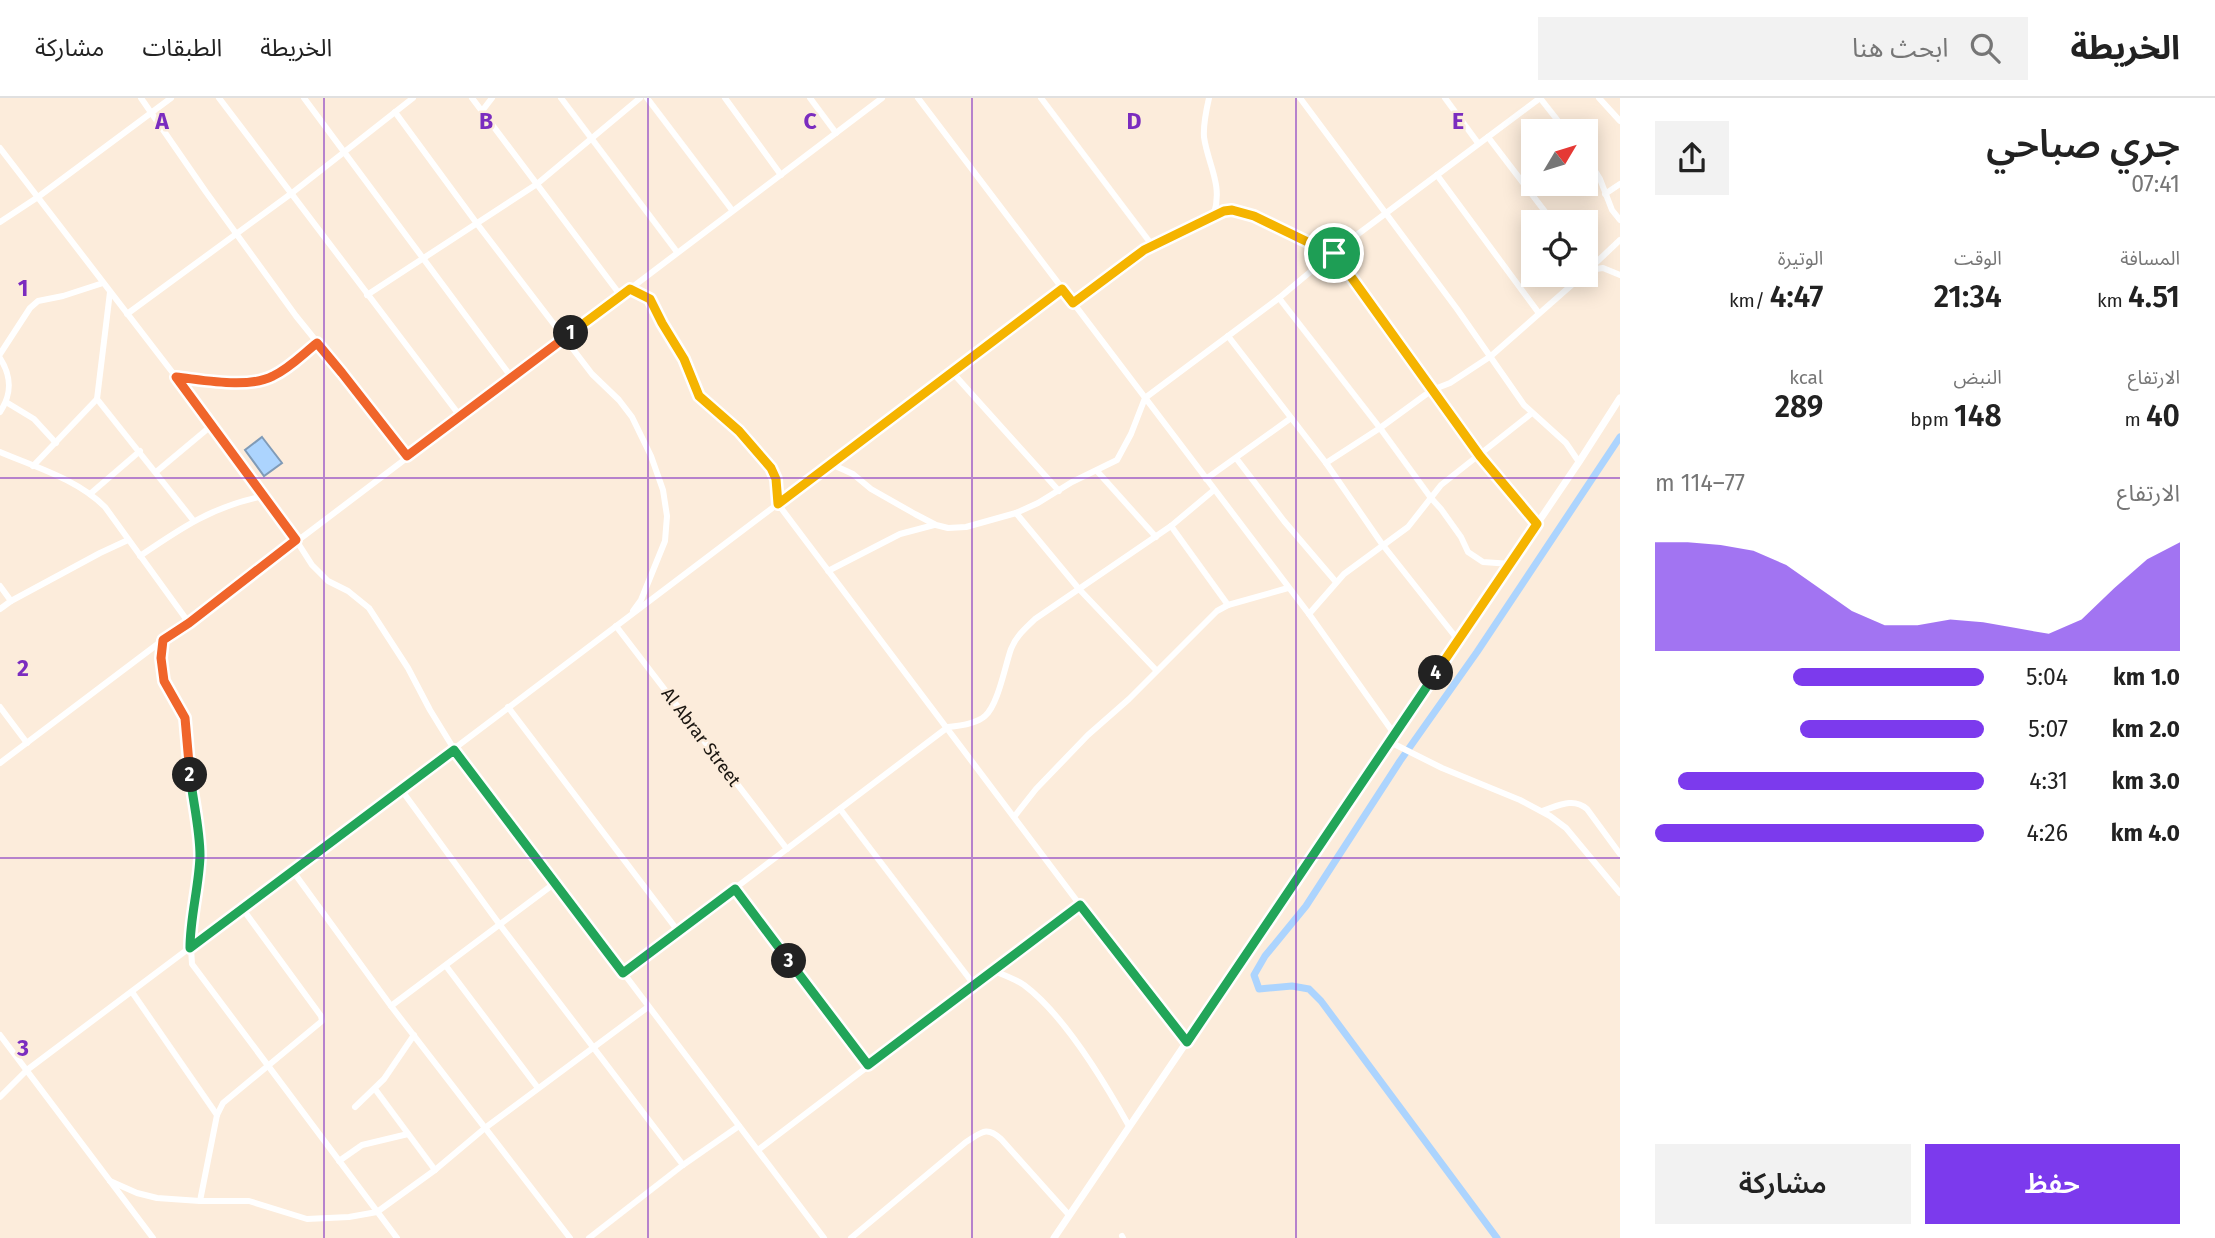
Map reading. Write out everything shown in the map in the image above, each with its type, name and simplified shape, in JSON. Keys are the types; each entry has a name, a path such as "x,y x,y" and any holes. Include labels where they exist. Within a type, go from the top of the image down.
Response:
{"street":[{"path":"141,98 317,343 407,456"},
{"path":"0,222 171,98"},
{"path":"219,98 460,416"},
{"path":"304,98 512,378"},
{"path":"127,314 237,235 413,98"},
{"path":"472,98 621,296"},
{"path":"482,111 492,98"},
{"path":"561,98 677,252"},
{"path":"367,295 537,184 640,98"},
{"path":"647,98 732,210"},
{"path":"724,98 781,175"},
{"path":"810,98 836,133"},
{"path":"0,763 882,98"},
{"path":"918,98 1309,614 1395,735"},
{"path":"1041,98 1152,246"},
{"path":"1209,98 1204,121 1204,138 1217,187 1214,214"},
{"path":"1300,98 1491,356 1524,405 1566,443 1579,462"},
{"path":"1445,98 1478,143"},
{"path":"831,464 853,474 871,489 936,525 948,528 966,527 1016,513 1117,460 1145,398 1279,299 1334,253 1478,143 1540,98 1557,119"},
{"path":"1600,98 1620,121"},
{"path":"395,112 564,338 592,374 632,417 651,456 663,490 667,516 665,541 641,600 630,616"},
{"path":"1488,137 1544,210"},
{"path":"0,148 176,377 312,565 328,581 348,591 369,608 408,668 454,750 824,1238"},
{"path":"1437,175 1538,312"},
{"path":"1598,176 1612,210 1620,220"},
{"path":"1605,194 1620,184"},
{"path":"1073,303 1152,246 1214,214 1232,210 1254,216 1334,253 1480,456 1537,524"},
{"path":"1598,259 1620,240"},
{"path":"1598,269 1620,275"},
{"path":"0,412 6,402 10,383 0,356 30,308 38,301 103,283"},
{"path":"1326,463 1432,390 1450,383 1491,356 1567,287"},
{"path":"630,289 650,299 684,359 699,396 739,431 771,468 776,479 778,504 1080,905 1187,1042"},
{"path":"0,1097 27,1070 1062,289"},
{"path":"33,466 97,399 110,292"},
{"path":"1279,299 1441,509 1468,552 1482,562 1511,564"},
{"path":"1228,336 1326,463 1382,544 1458,640"},
{"path":"176,377 231,382 271,378 317,343"},
{"path":"952,372 1059,491"},
{"path":"1054,1238 1511,564 1620,398"},
{"path":"97,399 193,520"},
{"path":"6,402 34,419 56,443"},
{"path":"1309,614 1336,582 1382,544 1408,527 1441,485 1532,414"},
{"path":"1206,479 1291,418"},
{"path":"156,472 211,426"},
{"path":"90,494 140,451"},
{"path":"0,452 57,476 90,494 104,507 189,623"},
{"path":"1236,458 1284,521 1336,582"},
{"path":"1097,471 1156,537"},
{"path":"623,973 948,727 985,716 997,694 1012,647 1035,619 1156,537 1214,490"},
{"path":"140,556 193,520 240,501 264,496"},
{"path":"1016,513 1079,589 1156,670"},
{"path":"828,571 900,534 936,525"},
{"path":"1171,526 1227,605"},
{"path":"0,609 128,540"},
{"path":"0,586 11,601"},
{"path":"1014,817 1036,789 1088,735 1129,699 1217,611 1227,605 1289,588"},
{"name":"Al Abrar Street","path":"616,626 787,849"},
{"path":"163,640 161,658 164,681 180,707 188,732 192,793 200,842 191,925 192,964 397,1238"},
{"path":"508,706 678,931"},
{"path":"0,708 27,743"},
{"path":"1390,743 1542,811 1566,828 1620,893"},
{"path":"400,788 500,925 683,1165"},
{"path":"1542,811 1572,802 1581,804 1620,854"},
{"path":"840,809 975,986"},
{"path":"292,870 391,1006 570,1238"},
{"path":"391,1006 555,883"},
{"path":"735,889 868,1065"},
{"path":"758,1150 1080,905"},
{"path":"200,1201 217,1115 223,1103 322,1021 242,908"},
{"path":"446,966 538,1088"},
{"path":"994,971 1023,985 1042,1001 1107,1087 1129,1126"},
{"path":"132,992 217,1115"},
{"path":"110,1181 147,1196 200,1201 250,1201 307,1219 349,1217 377,1212 648,1007"},
{"path":"0,1035 153,1238"},
{"path":"355,1107 375,1089 414,1035"},
{"path":"375,1089 435,1170"},
{"path":"589,1238 683,1165 739,1126"},
{"path":"851,1238 966,1142 988,1130 1001,1139 1069,1215"},
{"path":"339,1161 362,1144 408,1134"}],"water":[{"path":"262,437 282,463 264,476 245,450"}],"waterway":[{"path":"1497,1238 1321,1001 1309,989 1292,986 1259,989 1254,975 1265,956 1306,906 1400,761 1477,652 1620,437"}],"route":[{"path":"1232,210 1254,216 1334,253 1480,456 1537,524 1187,1042 1080,905 868,1065 735,889 623,973 454,750 190,948 200,842 193,803 188,732 180,707 164,681 161,658 163,640 296,540 176,377 231,382 271,378 317,343 407,456 630,289 650,299 684,359 699,396 739,431 771,468 776,479 778,504 1062,289 1073,303 1144,250 1214,214 1232,210"}]}
